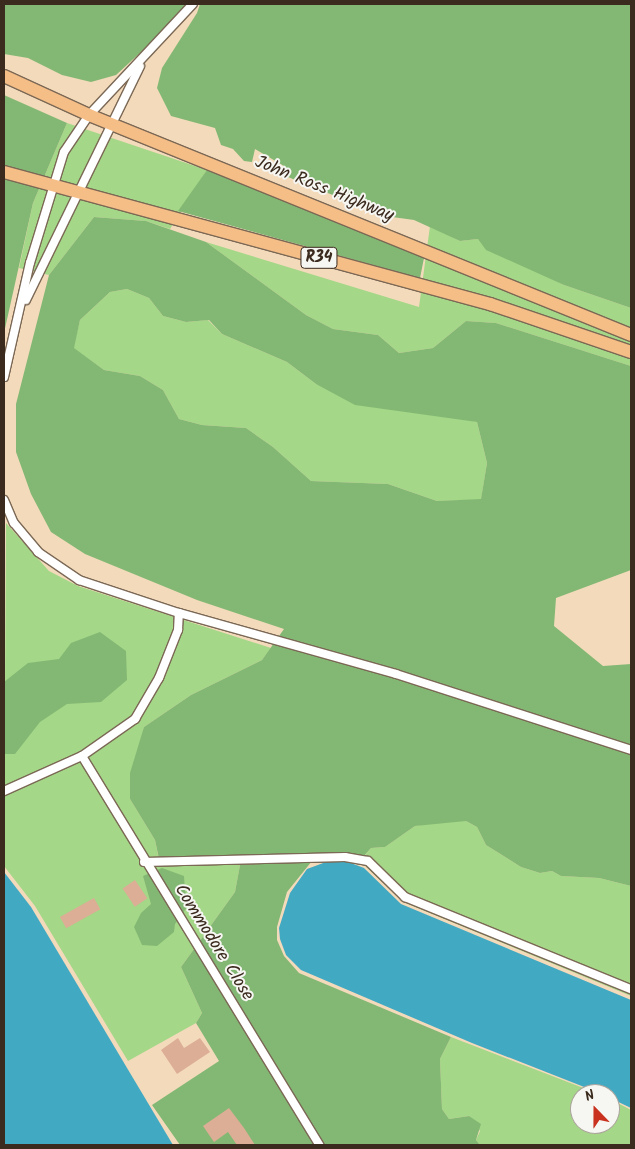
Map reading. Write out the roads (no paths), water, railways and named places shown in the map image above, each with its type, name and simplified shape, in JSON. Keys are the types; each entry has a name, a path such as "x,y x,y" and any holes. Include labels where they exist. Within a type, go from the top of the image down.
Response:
{"main road":[{"name":"John Ross Highway","path":"4,76 89,115 112,122 631,335"},
{"name":"R34","path":"4,172 490,304 631,352"}],"street":[{"path":"4,377 21,311 30,263 64,152 89,115 193,4"},
{"path":"21,311 80,193 135,73 152,48"},
{"path":"4,500 14,523 38,552 79,580 179,613 396,674 631,750"},
{"path":"4,791 82,756 135,719 146,704 178,630 179,613"},
{"name":"Commodore Close","path":"82,756 144,862 190,932 319,1145"},
{"path":"144,862 345,857 368,861 405,897 631,989"}],"water":[{"path":"343,860 364,868 401,904 631,1000 631,1108 620,1103 620,1084 577,1084 472,1043 301,970 286,955 280,939 279,928 290,893 307,869 326,862"},
{"path":"4,872 31,907 173,1145 4,1145"}]}
